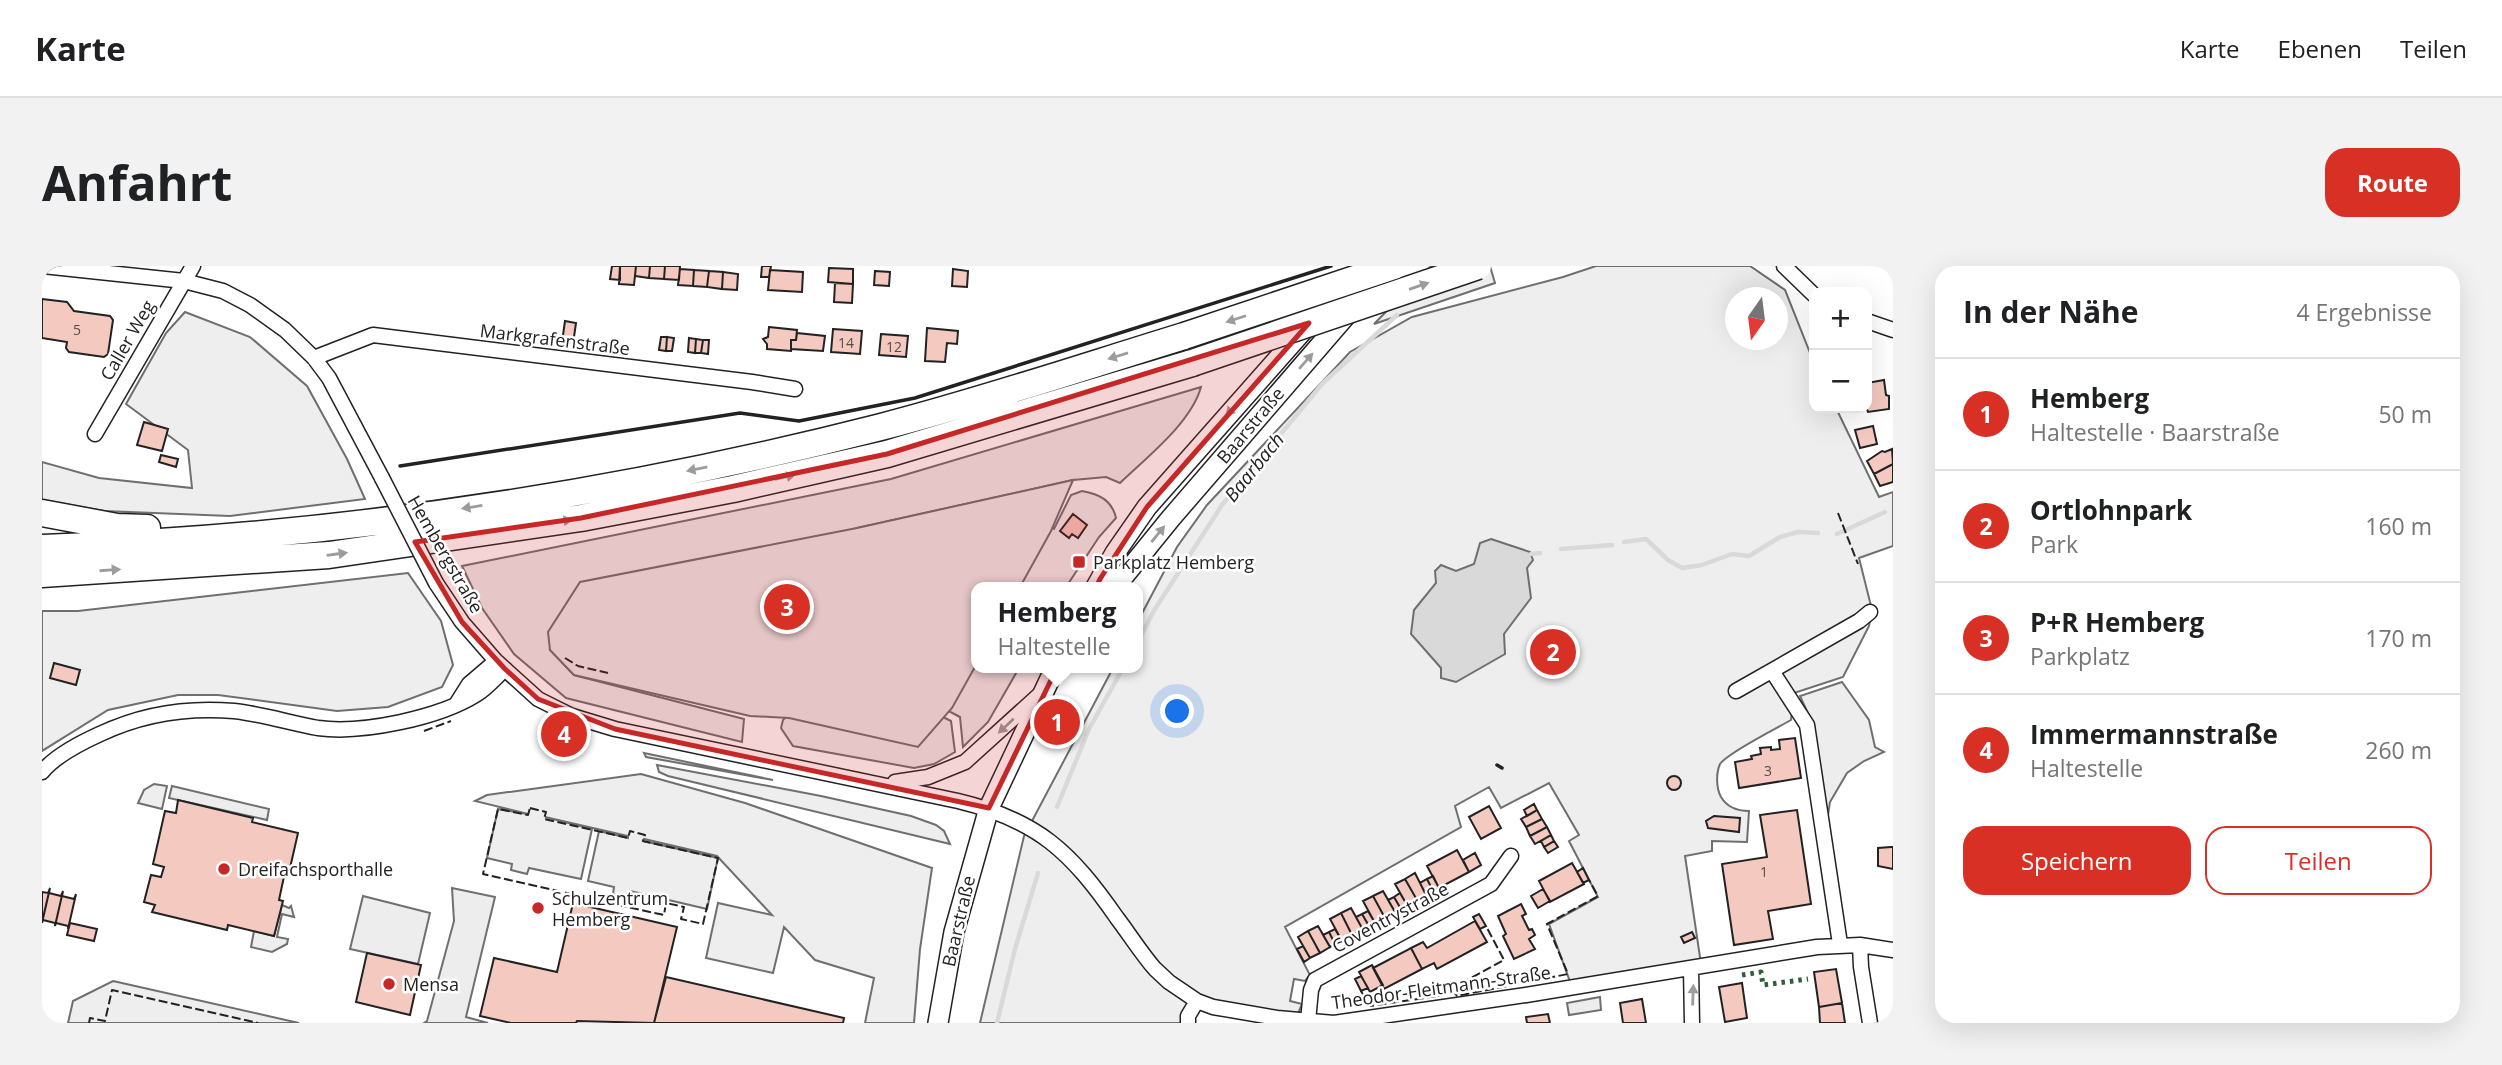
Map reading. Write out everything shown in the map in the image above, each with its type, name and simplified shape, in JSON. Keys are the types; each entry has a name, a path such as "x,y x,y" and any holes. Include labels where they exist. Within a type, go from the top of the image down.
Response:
{"highway":[{"path":"42,548 220,538 394,519 574,492 728,463 883,426 1184,336 1394,266"},
{"path":"42,574 329,555 581,518 733,489 887,454 1192,363 1478,266"},
{"path":"42,513 117,527 180,530 394,519"}],"main road":[{"name":"Baarstraße","path":"1099,582 1147,507 1360,266"},
{"name":"Baarstraße","path":"1119,582 1389,266"},
{"name":"Baarstraße","path":"938,1023 954,932 989,808 1053,673"}],"street":[{"name":"Hembergstraße","path":"43,266 184,281 223,291 250,305 285,330 314,358 329,378 436,583 462,622 500,665 538,699 572,716 615,729 989,808"},
{"name":"Caller Weg","path":"95,434 193,266"},
{"path":"1784,266 1809,290"},
{"path":"1872,323 1893,330"},
{"name":"Markgrafenstraße","path":"314,358 373,335 794,389"},
{"path":"1736,691 1870,612"},
{"path":"43,768 81,743 118,726 172,712 235,711 319,728 380,727 455,705 469,684 500,665"},
{"path":"1772,671 1807,725 1840,944"},
{"name":"Hembergstraße","path":"883,784 928,777 965,762 1046,688"},
{"name":"Theodor-Fleitmann-Straße","path":"989,808 1027,825 1049,840 1075,863 1149,962 1169,982 1197,1001 1223,1009 1334,1023 1409,1018 1840,944 1893,950"},
{"name":"Coventrystraße","path":"1308,1021 1311,990 1315,980 1491,884 1511,856"},
{"path":"1860,945 1870,1023"},
{"path":"1691,968 1692,1023"},
{"path":"1188,1023 1188,1016 1197,1001"}],"highlighted area":[{"path":"1309,323 1147,507 1100,579 989,808 615,729 538,699 505,669 462,622 415,542 581,518 887,454"}],"shaded area":[{"path":"1431,266 1490,266 1495,283 1374,324"},
{"path":"1596,266 1750,266 1781,287 1725,287 1725,350 1788,350 1788,298 1809,350 1809,413 1838,413 1879,497 1893,492 1893,546 1859,558 1872,610 1869,626 1843,677 1794,693 1791,720 1742,747 1720,764 1717,780 1721,797 1733,808 1749,811 1747,842 1712,841 1712,851 1685,856 1701,964 1572,987 1549,924 1598,897 1569,841 1579,835 1549,783 1501,808 1489,787 1455,806 1461,827 1285,927 1310,975 1305,981 1294,979 1290,1001 1302,1004 1297,1016 1199,1001 1193,1023 980,1023 1024,836 1110,673 1143,673 1143,612 1177,547 1207,505 1350,352 1412,317"},
{"path":"185,312 250,337 307,386 347,459 365,499 230,516 104,511 42,500 42,462 99,478 192,488 188,450 126,404 166,333"},
{"path":"1201,387 1188,414 1178,426 1120,483 1106,477 1073,480 857,528 550,650 574,675 744,719 742,742 566,698 514,654 482,608 462,566 891,479"},
{"path":"1073,480 1051,531 1023,582 971,582 972,673 952,708 918,747 789,718 750,716 574,675 550,650 548,632 580,582 857,528"},
{"path":"1082,491 1104,499 1116,518 1099,537 1069,582 1008,582 1040,522 1054,529 1071,495"},
{"path":"1491,539 1530,552 1533,560 1527,568 1531,598 1504,634 1505,654 1456,682 1441,678 1441,668 1411,634 1414,610 1436,583 1435,571 1441,565 1456,571 1474,564 1480,543"},
{"path":"408,573 441,621 453,665 442,687 388,707 337,711 218,695 178,695 108,710 42,751 42,611 78,611"},
{"path":"971,668 971,673 1016,673 988,722 963,747 960,717 939,706"},
{"path":"1842,682 1869,720 1875,747 1884,752 1847,773 1830,802 1827,821 1813,724 1800,696"},
{"path":"935,713 951,721 955,752 934,764 914,768 793,746 781,728 787,716"},
{"path":"644,753 773,780 646,757"},
{"path":"657,765 911,816 936,825 944,831 950,844 668,776 659,772"},
{"path":"641,774 745,803 932,868 920,949 914,1023 865,1023 874,978 815,960 784,927 773,973 706,958 718,903 772,915 717,856 644,839 643,841 718,858 707,909 630,891 629,897 613,894 614,887 588,881 599,831 628,836 545,817 592,829 581,879 529,868 527,874 511,870 512,864 487,858 498,809 528,814 475,801 487,795"},
{"path":"154,784 167,786 162,809 138,803 144,790"},
{"path":"172,786 269,809 267,820 169,798"},
{"path":"452,888 495,897 466,1017 488,1023 424,1023 427,1021 454,921"},
{"path":"363,896 430,913 418,964 350,949"},
{"path":"282,905 289,908 291,906 294,917 282,914 277,937 288,939 287,944 272,952 251,947 254,931 274,936"},
{"path":"113,981 299,1023 68,1023 73,1001"},
{"path":"1600,997 1601,1010 1569,1015 1567,1003"}],"building":[{"path":"612,266 620,266 620,280 610,279"},
{"path":"620,266 636,266 634,285 619,284"},
{"path":"636,266 650,266 649,278 635,276"},
{"path":"650,266 665,266 664,279 649,278"},
{"path":"665,266 680,266 679,280 664,279"},
{"path":"762,266 771,266 769,277 761,277"},
{"path":"829,268 853,269 853,284 828,282"},
{"path":"680,269 694,270 693,286 678,285"},
{"path":"953,269 968,271 967,287 952,286"},
{"path":"694,270 709,271 707,287 693,286"},
{"path":"770,270 803,272 802,292 768,290"},
{"path":"709,271 723,272 722,289 707,287"},
{"path":"875,271 890,272 889,286 874,285"},
{"path":"723,272 738,274 737,290 722,289"},
{"path":"835,283 853,284 852,303 834,302"},
{"path":"42,299 67,302 74,311 110,316 113,320 108,354 104,357 69,352 66,348 67,342 42,338"},
{"path":"565,321 576,323 573,344 562,342"},
{"path":"769,327 797,330 796,340 791,340 791,351 767,349 763,339 768,337"},
{"path":"927,328 958,331 957,344 947,343 945,362 925,361"},
{"path":"833,329 862,331 860,354 831,352"},
{"path":"797,333 825,336 823,351 791,349 791,340 796,340"},
{"path":"881,334 908,336 906,357 879,355"},
{"path":"661,337 667,337 666,351 659,350"},
{"path":"667,337 674,338 672,351 666,351"},
{"path":"689,338 696,339 695,353 688,352"},
{"path":"696,339 703,340 701,353 695,353"},
{"path":"703,340 709,340 708,354 701,353"},
{"path":"1884,380 1886,395 1889,396 1889,409 1872,411 1872,382"},
{"path":"144,422 168,429 162,451 137,445"},
{"path":"1873,426 1877,444 1860,448 1855,430"},
{"path":"1892,449 1893,464 1874,474 1867,461 1882,451"},
{"path":"161,455 178,459 176,467 159,462"},
{"path":"1893,464 1893,482 1880,486 1874,474"},
{"path":"1073,514 1087,525 1078,538 1072,534 1069,538 1060,531"},
{"path":"54,663 80,670 76,685 50,678"},
{"path":"1795,738 1801,778 1739,788 1735,762 1752,759 1751,756 1761,754 1760,748 1780,749 1779,740"},
{"path":"1671,776 1677,776 1681,783 1677,790 1671,790 1667,786 1667,780"},
{"name":"Dreifachsporthalle","path":"178,800 253,818 252,822 298,833 290,868 286,867 279,900 283,901 274,936 228,925 227,930 152,912 155,905 144,902 151,875 161,877 164,867 153,864 165,811 176,813"},
{"path":"1534,804 1537,810 1527,816 1524,810"},
{"path":"1489,806 1501,828 1481,839 1469,817"},
{"path":"1537,810 1542,819 1526,827 1521,819"},
{"path":"1797,810 1811,904 1768,911 1773,939 1734,945 1722,864 1767,857 1760,815"},
{"path":"1714,816 1740,818 1739,832 1708,828 1706,821"},
{"path":"1542,819 1547,827 1530,836 1526,827"},
{"path":"1547,827 1551,835 1535,844 1530,836"},
{"path":"1551,835 1554,841 1544,847 1541,841"},
{"path":"1554,841 1558,847 1548,853 1544,847"},
{"path":"1893,847 1893,869 1878,866 1878,848"},
{"path":"1457,850 1469,872 1439,888 1427,866"},
{"path":"1475,853 1481,865 1469,872 1463,860"},
{"path":"1572,863 1584,884 1550,902 1539,881"},
{"path":"1583,868 1589,880 1583,883 1577,872"},
{"path":"1415,873 1426,895 1417,900 1405,879"},
{"path":"1433,876 1439,888 1433,891 1427,879"},
{"path":"1405,879 1417,900 1407,905 1395,884"},
{"path":"1427,879 1433,891 1426,895 1420,883"},
{"path":"50,888 42,922 42,892 48,893"},
{"path":"50,888 49,893 61,896 63,891 55,926 55,923 43,920 42,923"},
{"path":"1543,889 1550,901 1538,908 1531,896"},
{"path":"63,891 62,896 74,899 76,894 68,929 68,926 56,923 55,926"},
{"path":"1383,891 1395,912 1385,918 1373,896"},
{"path":"1400,893 1407,905 1401,909 1394,897"},
{"path":"1373,896 1385,918 1375,923 1363,901"},
{"path":"1394,897 1401,909 1395,912 1388,900"},
{"path":"573,903 677,927 654,1023 511,1023 480,1016 494,958 557,972"},
{"path":"1521,904 1526,914 1522,916 1529,930 1532,929 1535,935 1529,939 1535,949 1514,959 1503,936 1506,934 1498,916"},
{"path":"1351,908 1363,930 1352,935 1341,913"},
{"path":"1368,911 1375,923 1369,926 1362,914"},
{"path":"1341,913 1352,935 1342,941 1330,919"},
{"path":"1362,914 1369,926 1363,930 1356,917"},
{"path":"1479,914 1486,926 1480,929 1473,917"},
{"path":"1475,921 1487,942 1437,969 1434,963 1422,969 1411,948 1423,942 1427,948"},
{"path":"70,923 97,929 94,941 67,935"},
{"path":"1318,926 1330,947 1320,953 1308,931"},
{"path":"1335,929 1342,941 1335,944 1329,932"},
{"path":"1308,931 1320,953 1310,958 1298,937"},
{"path":"1329,932 1335,944 1330,947 1323,935"},
{"path":"1692,932 1695,938 1684,943 1681,937"},
{"path":"1303,946 1310,958 1304,962 1297,949"},
{"path":"1411,948 1422,969 1384,989 1373,968"},
{"name":"Mensa","path":"367,953 421,965 410,1015 356,1002"},
{"path":"1372,965 1383,985 1370,992 1359,972"},
{"path":"1836,969 1842,1003 1819,1007 1814,972"},
{"path":"1361,976 1368,988 1361,991 1355,979"},
{"path":"666,977 844,1018 843,1023 654,1023"},
{"path":"1742,983 1747,1018 1725,1022 1719,987"},
{"path":"1642,999 1646,1023 1623,1023 1620,1003"},
{"path":"1842,1003 1845,1023 1820,1023 1819,1007"},
{"path":"1548,1014 1550,1023 1527,1023 1526,1017"}],"waterway":[{"name":"Baarbach","path":"1143,632 1222,505 1323,383 1397,315"},
{"path":"1837,534 1885,512"},
{"path":"1624,542 1646,539 1668,560 1682,568 1702,565 1732,554 1749,556 1780,537 1798,532 1818,533"},
{"path":"1561,549 1612,545"},
{"path":"1531,554 1540,553"},
{"name":"Baarbach","path":"1057,807 1089,729 1120,673"},
{"name":"Baarbach","path":"997,1023 1015,949 1038,873"}],"hedge":[{"path":"1742,975 1761,972 1763,985 1808,979"}],"fence":[{"path":"1838,513 1858,564"},
{"path":"565,658 578,666 608,673"},
{"path":"424,731 451,721"},
{"path":"530,808 546,812 544,819 628,838 630,831 645,835 643,841 718,858 703,924 681,919 684,907 666,903 664,915 609,903 610,899 603,897 602,901 483,874 498,809 528,815 530,808"},
{"path":"1438,996 1454,992 1457,996 1568,974 1547,924 1598,896 1589,880"},
{"path":"1361,991 1370,1006 1438,996 1504,960 1486,926"},
{"path":"89,1023 90,1018 105,1021 112,990 258,1023"}],"wall":[{"path":"400,466 740,413 799,421 915,398 1331,266"},
{"path":"1497,765 1502,768"}],"place":[{"name":"Parkplatz Hemberg","path":"1079,562"},
{"name":"P+R Hemberg","path":"787,607"},
{"name":"Ortlohnpark","path":"1553,652"},
{"name":"Hemberg","path":"1057,722"},
{"name":"Immermannstraße","path":"564,734"},
{"name":"Dreifachsporthalle","path":"224,869"},
{"name":"Schulzentrum Hemberg","path":"538,908"},
{"name":"Mensa","path":"389,984"}]}
